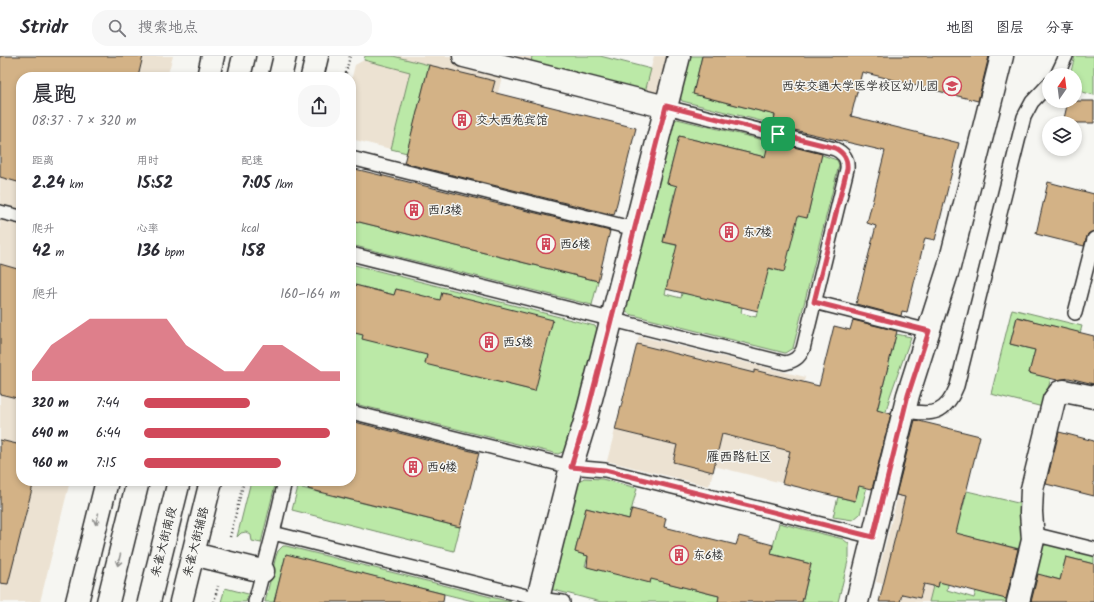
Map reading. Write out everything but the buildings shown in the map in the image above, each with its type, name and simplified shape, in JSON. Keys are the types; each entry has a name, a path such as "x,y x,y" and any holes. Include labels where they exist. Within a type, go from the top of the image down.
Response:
{"street":[{"path":"209,72 213,56"},
{"path":"240,72 244,56"},
{"path":"281,72 285,56"},
{"path":"313,72 317,56"},
{"path":"464,56 666,106"},
{"path":"537,600 571,467 585,422 636,229 679,56"},
{"path":"857,602 904,412 953,253 1002,56"},
{"path":"1018,602 1033,534 1030,512 1032,489 1054,400 1060,392 1064,391 1094,397"},
{"path":"77,602 106,486"},
{"path":"108,602 137,486"},
{"name":"朱雀大街南段","path":"149,602 178,486"},
{"name":"朱雀大街辅路","path":"181,602 210,486"},
{"path":"193,554 263,571"}],"lane":[{"path":"1060,68 1066,56"},
{"path":"904,412 924,414 940,411 950,402 959,378 1024,117 1032,102 1042,91"},
{"path":"356,255 785,362 795,360 801,352 847,169 848,163 845,156 835,148 666,106"},
{"path":"356,159 636,229"},
{"path":"0,212 16,217"},
{"path":"1075,313 1094,239"},
{"path":"814,302 929,331"},
{"path":"356,413 571,467 605,470 873,537"},
{"path":"255,602 284,486"},
{"path":"272,533 537,600 563,602"},
{"path":"1033,534 1094,549"}],"path":[{"path":"346,72 350,56"}],"shaded area":[{"path":"0,56 173,56 168,72 16,72 16,486 69,486 40,602 0,602"},
{"path":"365,56 532,56 530,63 507,57 478,171 356,140 356,72 353,72 355,65 364,60"},
{"path":"654,56 669,56 660,90 654,94 645,92"},
{"path":"639,336 805,377 787,450 831,461 830,466 789,455 782,483 714,466 727,415 680,433 673,462 713,472 709,486 607,461 615,430 750,372 637,344","holes":["754,370 794,380 777,447 738,437"]},
{"path":"898,495 928,503 921,529 914,528 911,541 895,537 890,558 902,562 897,581 907,584 905,595 920,598 924,584 933,586 929,602 900,602 904,589 876,582"}],"green space":[{"path":"365,56 393,56 429,65 407,153 391,149 410,72 364,60"},
{"path":"532,56 600,56 651,69 645,92 531,63"},
{"path":"688,56 702,56 693,94 775,115 773,124 682,101 680,97"},
{"path":"1075,56 1094,56 1094,95 1082,92 1082,68 1072,68"},
{"path":"677,119 813,152 837,160 839,165 793,348 785,353 629,314 625,311 674,121","holes":["679,136 818,170 807,218 778,204 784,272 767,268 756,317 741,313 742,307 723,303 725,292 682,293 681,298 665,294 679,246 663,242 674,194 695,199 686,188 667,183"]},
{"path":"356,221 598,281 592,305 356,246"},
{"path":"356,265 595,326 598,330 576,421 565,451 558,454 356,404 356,329 409,293 396,289 394,295 356,285","holes":["442,293 535,391 425,363"]},
{"path":"1012,309 1082,326 1080,333 1017,317 1010,344 1035,350 1029,373 1051,378 1043,407 991,394"},
{"path":"896,334 911,337 890,396 860,514 853,520 833,517 838,497 855,501"},
{"path":"584,478 602,479 637,488 629,519 586,508 575,552 588,556 585,566 604,571 652,572 656,580 719,596 718,602 601,602 550,589 578,482"},
{"path":"250,486 275,486 261,543 252,541 251,535 246,532 241,533 237,537"},
{"path":"298,487 460,527 454,551 292,510"},
{"path":"967,491 1022,504 1024,550 958,534 947,590 974,598 976,591 1012,600 1011,602 929,602 933,586 938,587 957,510 962,511"},
{"path":"779,523 843,539 849,544 849,557 838,602 802,602 811,564 771,554"},
{"path":"1049,544 1094,556 1094,564 1066,557 1060,580 1046,576 1039,602 1024,602 1042,546"},
{"path":"283,546 511,602 477,602 286,555 274,602 265,602 276,556 278,551"},
{"path":"225,588 248,594 246,602 221,602"}],"place":[{"name":"西安交通大学医学校区幼儿园","path":"952,86"},
{"name":"交大西苑宾馆","path":"462,120"},
{"name":"西13楼","path":"414,210"},
{"name":"东7楼","path":"729,232"},
{"name":"西6楼","path":"546,244"},
{"name":"西5楼","path":"489,342"},
{"name":"西4楼","path":"413,467"},
{"name":"东6楼","path":"679,555"}],"district":[{"name":"雁西路社区","path":"739,457"}],"route":[{"path":"666,106 778,134 835,148 845,156 848,163 814,302 929,331 908,395 873,537 605,470 571,467 585,422 636,229 666,106"}]}
